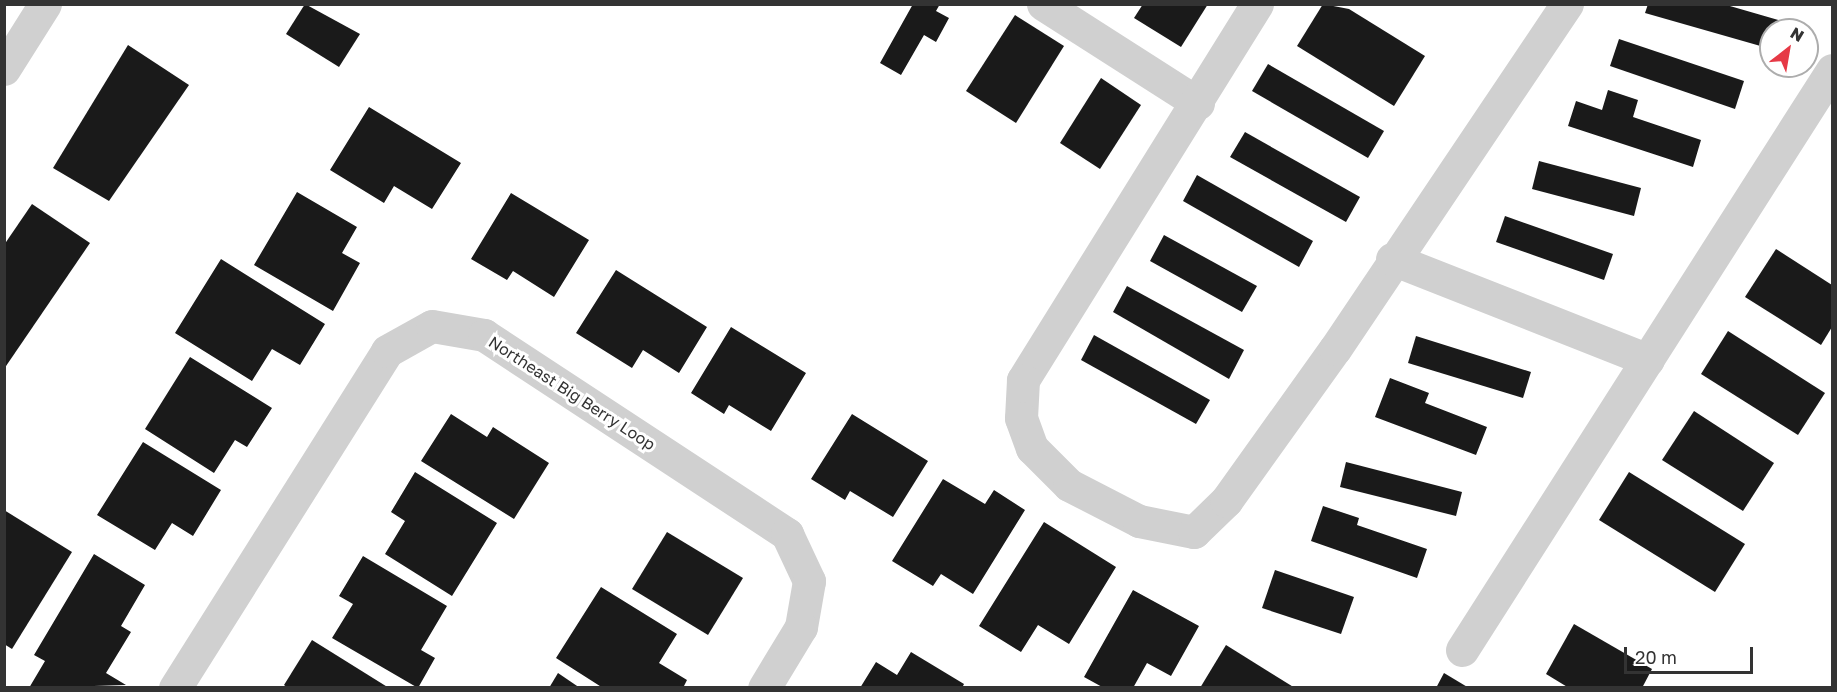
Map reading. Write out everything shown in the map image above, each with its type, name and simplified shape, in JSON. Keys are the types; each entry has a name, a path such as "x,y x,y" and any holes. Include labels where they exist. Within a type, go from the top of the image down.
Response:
{"street":[{"path":"4,69 45,4"},
{"path":"1042,4 1198,103"},
{"path":"1257,4 1198,103 1023,380 1021,418 1032,448 1069,485 1139,521 1194,532 1226,501 1567,4"},
{"path":"1462,650 1833,69"},
{"path":"1392,259 1648,360"},
{"name":"Northeast Big Berry Loop","path":"176,687 387,351 432,326 484,335 787,534 809,581 801,627 764,687"}],"building":[{"path":"305,4 360,34 339,67 286,34"},
{"path":"913,4 940,4 936,11 949,18 936,42 924,35 901,75 880,63"},
{"path":"1143,4 1208,4 1181,47 1134,18"},
{"path":"1323,4 1349,9 1425,56 1394,106 1297,46"},
{"path":"1648,4 1723,4 1772,18 1759,18 1759,46 1645,13"},
{"path":"1015,15 1064,46 1016,123 966,91"},
{"path":"1619,39 1744,81 1735,109 1610,66"},
{"path":"128,45 189,85 109,201 53,168"},
{"path":"1268,64 1384,131 1368,158 1252,91"},
{"path":"1101,78 1141,105 1100,169 1060,143"},
{"path":"1608,90 1638,100 1633,117 1701,140 1693,167 1568,126 1576,101 1602,110"},
{"path":"369,107 461,163 432,209 394,186 384,203 330,170"},
{"path":"1245,132 1360,197 1346,222 1230,157"},
{"path":"1539,161 1641,188 1634,216 1532,189"},
{"path":"1197,175 1313,241 1299,267 1183,201"},
{"path":"297,192 357,227 342,253 360,263 333,311 254,265"},
{"path":"511,193 589,240 554,297 513,271 507,280 471,259"},
{"path":"32,204 90,243 4,369 4,245"},
{"path":"1505,216 1613,254 1604,280 1496,242"},
{"path":"1164,235 1257,286 1242,312 1150,261"},
{"path":"1776,249 1832,285 1832,327 1821,345 1745,297"},
{"path":"221,259 325,324 300,365 272,349 252,381 175,333"},
{"path":"616,270 707,327 679,373 643,350 632,368 576,333"},
{"path":"1127,286 1244,350 1229,379 1113,312"},
{"path":"731,327 806,373 771,431 729,405 724,414 691,393"},
{"path":"1728,331 1825,393 1798,435 1701,374"},
{"path":"1094,335 1210,400 1196,424 1081,360"},
{"path":"1416,336 1531,372 1523,398 1408,363"},
{"path":"190,357 272,408 247,447 235,440 214,473 145,429"},
{"path":"1390,378 1429,393 1425,403 1487,427 1476,455 1375,417"},
{"path":"1694,411 1774,463 1743,511 1662,460"},
{"path":"451,414 487,437 493,427 549,463 514,519 421,461"},
{"path":"852,414 928,461 893,517 850,491 845,500 811,479"},
{"path":"143,442 221,490 193,536 172,523 155,550 97,515"},
{"path":"1346,462 1462,492 1456,516 1340,487"},
{"path":"415,472 497,523 452,596 385,554 405,521 391,512"},
{"path":"1629,472 1745,544 1715,592 1599,520"},
{"path":"943,479 985,504 994,490 1025,510 973,594 941,574 933,586 892,561"},
{"path":"1323,506 1359,518 1357,525 1427,549 1417,578 1311,541"},
{"path":"4,510 72,552 12,649 4,644"},
{"path":"1044,522 1116,567 1069,644 1038,625 1021,652 979,626"},
{"path":"667,532 743,578 708,635 632,589"},
{"path":"94,554 145,585 121,626 131,632 106,673 126,685 29,688 45,661 34,655"},
{"path":"363,556 447,606 421,650 435,658 418,688 332,638 353,604 339,596"},
{"path":"1275,570 1354,597 1341,634 1262,608"},
{"path":"601,587 677,634 659,663 687,680 683,688 603,688 556,658"},
{"path":"1133,590 1199,626 1171,676 1147,663 1133,688 1104,688 1084,677"},
{"path":"1574,624 1652,669 1642,688 1569,688 1546,674"},
{"path":"312,640 389,688 288,688 284,685"},
{"path":"1226,645 1295,688 1200,688"},
{"path":"911,652 964,684 962,688 860,688 876,662 897,675"},
{"path":"558,673 580,688 549,688"},
{"path":"1444,673 1469,688 1436,688"}]}
